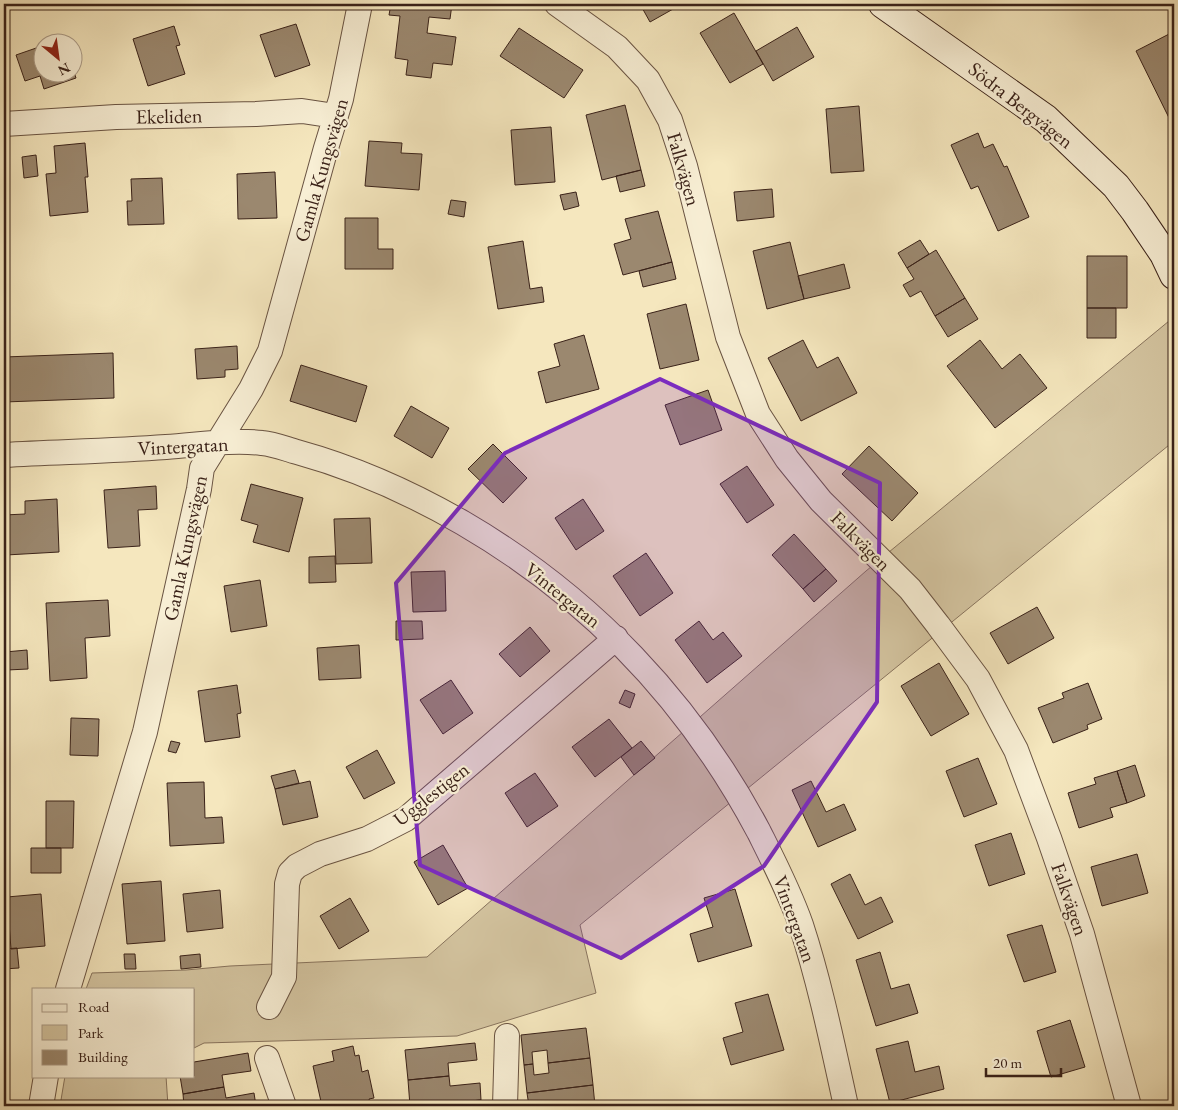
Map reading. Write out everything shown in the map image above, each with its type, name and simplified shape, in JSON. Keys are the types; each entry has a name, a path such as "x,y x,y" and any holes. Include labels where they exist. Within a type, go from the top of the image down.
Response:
{"street":[{"name":"Gamla Kungsvägen","path":"68,988 145,732 202,468 251,389 270,351 341,99 360,4"},
{"name":"Falkvägen","path":"557,4 617,47 648,80 670,120 685,166 728,337 758,414 787,459 821,501 910,589 938,625 978,679 1016,750 1050,838 1082,934 1128,1106"},
{"name":"Södra Bergvägen","path":"883,4 1046,119 1116,186 1136,210 1171,259"},
{"name":"Ekeliden","path":"4,124 116,117 256,114 302,111 335,116"},
{"name":"Vintergatan","path":"4,455 168,447 218,442 262,443 319,458 350,469 429,503 493,540 572,598 616,638 650,674 716,758 744,804 773,859 800,925 826,1017 846,1106"},
{"name":"Ugglestigen","path":"269,1007 284,977 287,884 290,873 297,866 320,854 367,839 406,819 616,638"},
{"path":"506,1106 507,1036"},
{"path":"267,1058 284,1106"},
{"path":"41,1106 46,1078"}],"highlighted area":[{"path":"660,379 880,483 877,702 764,866 621,958 420,865 396,583 505,453"}],"green space":[{"path":"1169,321 1174,332 1174,441 580,925 596,993 457,1036 204,1043 195,1048 195,988 86,988 92,973 427,957 866,571"},
{"path":"65,1078 166,1078 168,1106 60,1106"}],"building":[{"path":"391,4 452,4 450,19 429,17 427,33 456,37 452,65 433,63 431,78 406,75 408,60 395,58 400,16 389,15"},
{"path":"640,4 682,4 650,22"},
{"path":"734,13 763,64 730,83 700,33"},
{"path":"296,24 310,65 275,77 260,35"},
{"path":"174,26 180,45 176,46 185,74 148,86 133,39"},
{"path":"797,27 814,57 773,81 756,51"},
{"path":"519,28 583,70 564,98 500,56"},
{"path":"1173,32 1174,34 1174,128 1136,51"},
{"path":"32,49 32,79 25,81 16,55"},
{"path":"42,82 64,82 44,89"},
{"path":"625,105 641,170 602,180 586,115"},
{"path":"859,106 864,171 831,173 826,109"},
{"path":"551,127 555,182 515,185 511,130"},
{"path":"978,133 984,148 993,144 1004,167 1007,166 1029,217 998,231 978,186 971,189 951,145"},
{"path":"369,141 402,143 401,153 422,154 419,190 365,186"},
{"path":"85,143 88,177 85,177 88,212 50,216 46,174 56,173 54,146"},
{"path":"36,155 38,176 24,178 22,157"},
{"path":"641,170 645,186 620,192 616,176"},
{"path":"275,172 277,218 238,219 237,174"},
{"path":"162,178 164,224 128,225 127,201 132,201 131,179"},
{"path":"772,189 774,217 737,221 734,192"},
{"path":"576,192 579,206 564,210 560,195"},
{"path":"451,200 466,202 464,217 448,214"},
{"path":"658,211 672,262 623,275 614,244 631,239 625,219"},
{"path":"345,218 378,218 378,249 393,249 393,269 345,269"},
{"path":"920,240 929,254 907,268 898,253"},
{"path":"523,241 530,289 542,287 544,302 498,309 488,247"},
{"path":"790,242 804,299 767,309 753,251"},
{"path":"936,250 965,298 935,316 921,291 910,297 903,285 914,279 907,268"},
{"path":"1087,256 1127,256 1127,308 1087,308"},
{"path":"672,262 676,279 643,287 639,271"},
{"path":"844,264 850,288 804,299 798,276"},
{"path":"965,298 978,319 948,337 935,316"},
{"path":"686,304 699,360 660,369 647,314"},
{"path":"1087,308 1116,308 1116,338 1087,338"},
{"path":"584,335 599,389 546,403 538,372 560,366 554,344"},
{"path":"803,340 817,368 838,357 857,393 801,421 768,358"},
{"path":"980,340 1002,369 1020,354 1047,388 995,428 947,366"},
{"path":"237,346 238,369 225,370 225,377 197,379 195,349"},
{"path":"113,353 114,398 4,402 4,357"},
{"path":"301,365 367,386 356,422 290,401"},
{"path":"708,390 722,430 680,445 665,405"},
{"path":"411,406 449,428 432,458 394,436"},
{"path":"493,444 527,478 503,503 468,469"},
{"path":"869,446 918,493 892,521 842,474"},
{"path":"1172,465 1174,465 1174,519 1172,519"},
{"path":"747,466 774,505 747,523 720,484"},
{"path":"251,484 303,498 289,552 253,542 258,525 241,520"},
{"path":"156,486 157,509 138,510 140,546 108,548 104,490"},
{"path":"57,499 59,552 6,555 4,515 25,514 25,501"},
{"path":"583,499 604,531 576,550 555,518"},
{"path":"370,518 372,563 336,564 334,519"},
{"path":"794,534 826,569 803,589 772,555"},
{"path":"646,553 673,593 640,616 613,576"},
{"path":"335,556 336,582 309,583 309,557"},
{"path":"826,569 837,581 814,602 803,589"},
{"path":"445,571 446,611 413,612 411,572"},
{"path":"260,580 267,626 231,632 224,586"},
{"path":"108,600 110,636 85,638 87,678 50,681 46,603"},
{"path":"1037,607 1054,638 1008,664 990,633"},
{"path":"396,621 422,621 423,639 396,640"},
{"path":"699,621 713,640 723,632 742,656 707,683 675,640"},
{"path":"530,627 550,651 520,677 499,654"},
{"path":"359,645 361,678 319,680 317,648"},
{"path":"27,650 28,669 7,670 5,652"},
{"path":"939,663 969,714 931,736 901,686"},
{"path":"451,680 473,713 443,734 420,700"},
{"path":"1088,683 1102,719 1087,725 1088,729 1053,743 1038,708 1064,698 1062,693"},
{"path":"237,685 241,713 237,714 240,737 205,742 198,691"},
{"path":"625,690 635,694 630,708 619,703"},
{"path":"71,718 99,719 98,756 70,755"},
{"path":"609,719 632,748 595,777 572,747"},
{"path":"171,741 180,743 176,753 168,751"},
{"path":"641,741 655,758 634,775 621,757"},
{"path":"377,750 395,783 364,799 346,767"},
{"path":"978,758 997,804 964,817 946,771"},
{"path":"1135,765 1145,796 1127,803 1117,771"},
{"path":"295,770 299,783 275,789 271,776"},
{"path":"1117,771 1127,803 1110,808 1113,817 1079,828 1068,793 1096,784 1094,778"},
{"path":"535,773 558,806 527,827 505,793"},
{"path":"310,781 318,817 283,825 275,789"},
{"path":"811,781 826,812 844,804 856,830 818,847 792,790"},
{"path":"204,782 205,818 222,817 224,843 170,846 167,783"},
{"path":"46,801 74,801 73,848 46,848"},
{"path":"1011,833 1025,874 989,886 975,845"},
{"path":"443,845 468,888 438,905 414,862"},
{"path":"31,848 61,848 61,873 31,873"},
{"path":"1137,854 1148,893 1102,906 1091,867"},
{"path":"850,874 865,905 881,897 893,922 858,939 831,884"},
{"path":"161,881 165,941 127,944 122,884"},
{"path":"735,889 752,946 698,962 690,934 713,927 704,898"},
{"path":"220,890 223,928 187,932 183,894"},
{"path":"41,894 45,946 11,949 7,897"},
{"path":"350,898 369,931 339,949 320,916"},
{"path":"1042,925 1056,972 1024,982 1007,935"},
{"path":"17,948 19,968 4,969 4,949"},
{"path":"880,952 891,989 909,984 918,1013 876,1026 856,960"},
{"path":"124,954 135,954 136,969 125,969"},
{"path":"200,954 201,967 181,969 180,956"},
{"path":"768,994 784,1050 731,1065 723,1038 743,1032 735,1003"},
{"path":"1070,1020 1085,1067 1051,1077 1037,1031"},
{"path":"586,1028 590,1058 548,1063 547,1050 532,1052 533,1064 524,1065 521,1035"},
{"path":"908,1041 915,1072 939,1066 944,1089 890,1103 876,1049"},
{"path":"475,1043 477,1060 448,1063 449,1076 408,1080 405,1050"},
{"path":"353,1046 355,1056 359,1055 362,1072 368,1070 374,1098 369,1099 371,1106 322,1106 313,1066 334,1061 332,1051"},
{"path":"248,1053 251,1071 222,1075 224,1087 183,1094 180,1078 195,1078 195,1062"},
{"path":"590,1058 593,1085 527,1093 524,1065 533,1064 534,1075 549,1073 548,1063"},
{"path":"449,1076 450,1086 480,1083 481,1100 410,1106 408,1080"},
{"path":"593,1085 595,1106 529,1106 527,1093"},
{"path":"224,1087 226,1098 254,1093 256,1106 184,1106 183,1094"},
{"path":"481,1100 482,1106 423,1106"}]}
